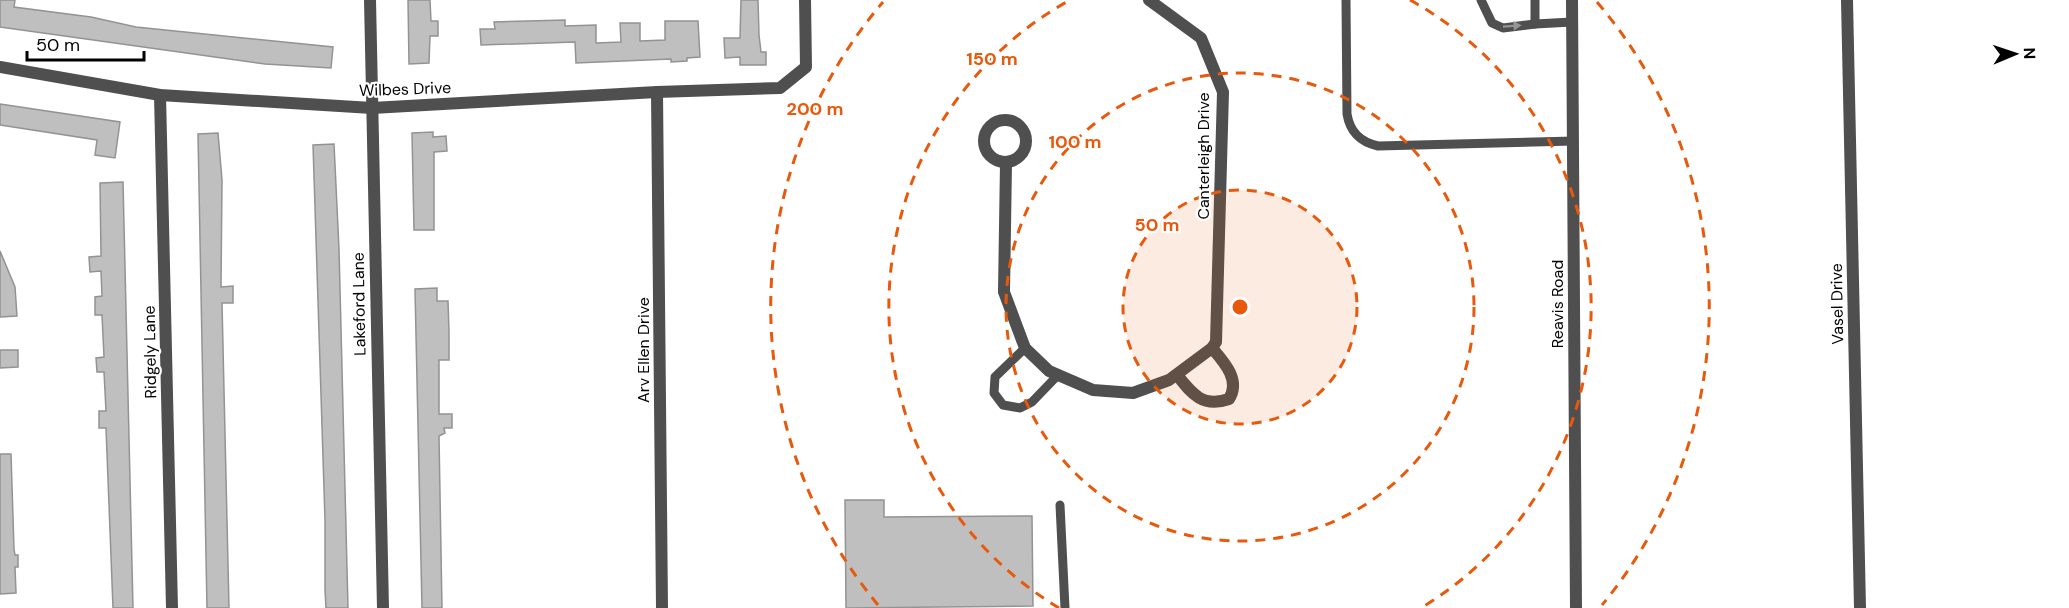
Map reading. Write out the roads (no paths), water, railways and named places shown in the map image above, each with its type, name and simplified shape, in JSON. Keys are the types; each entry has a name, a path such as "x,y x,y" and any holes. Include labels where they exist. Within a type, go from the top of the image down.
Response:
{"street":[{"name":"Lakeford Lane","path":"370,0 383,608"},
{"name":"Wilbes Drive","path":"0,67 160,95 372,108 657,92 780,88 806,68 806,0"},
{"name":"Canterleigh Drive","path":"1149,0 1201,38 1223,92 1214,345"},
{"name":"Reavis Road","path":"1572,0 1576,608"},
{"name":"Vasel Drive","path":"1847,0 1860,608"},
{"name":"Arv Ellen Drive","path":"657,92 662,608"},
{"name":"Ridgely Lane","path":"160,95 172,608"},
{"path":"1006,163 1004,291 1025,348 1049,371 1093,390 1133,393 1176,375 1214,345 1233,378 1234,391 1229,399 1215,403 1197,399 1176,375"}],"lane":[{"path":"1346,0 1347,114 1349,124 1361,140 1378,146 1574,141"},
{"path":"1481,0 1492,23 1503,28 1572,22"},
{"path":"1535,0 1535,24"},
{"path":"1025,348 995,378 994,393 1004,405 1020,408 1032,402 1058,375"},
{"path":"1060,505 1065,608"}]}
